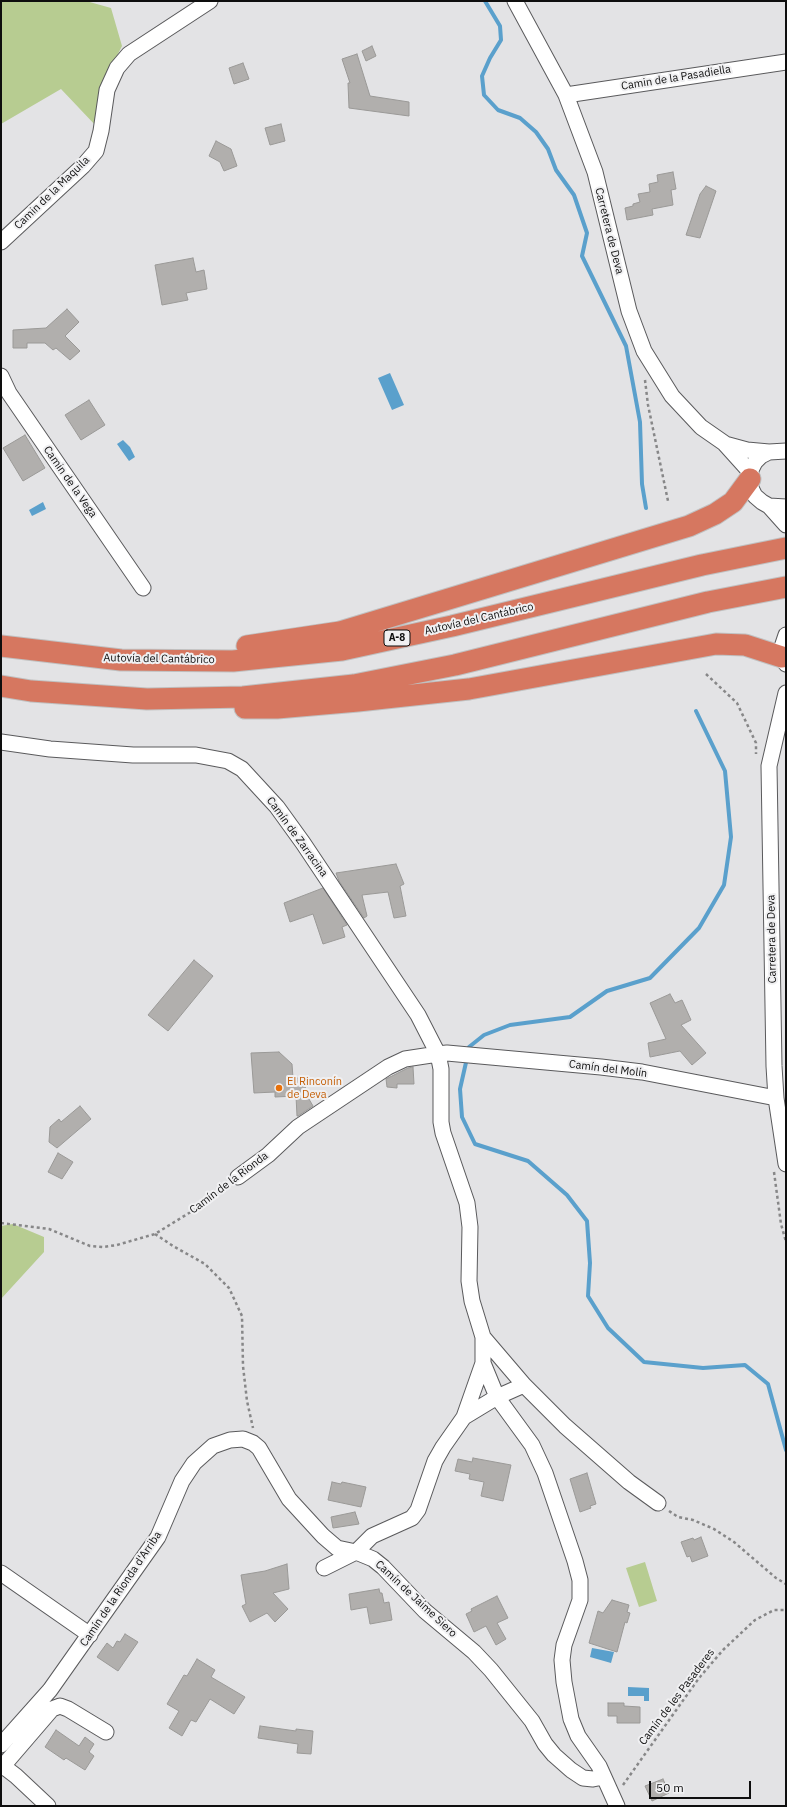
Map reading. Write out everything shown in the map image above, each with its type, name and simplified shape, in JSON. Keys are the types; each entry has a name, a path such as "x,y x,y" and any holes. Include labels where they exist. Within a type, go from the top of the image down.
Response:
{"highway":[{"path":"1,633 128,648 234,648 340,632 689,526 715,514 733,502 750,476"},
{"name":"Autovía del Cantábrico","path":"1,646 129,660 234,661 342,650 452,626 702,565 786,548"},
{"path":"1,686 32,691 147,699 243,697 354,685 455,665 708,602 786,587"},
{"path":"147,699 196,708 277,708 358,701 469,689 716,644 745,645 784,661"}],"street":[{"name":"Camin de la Maquila","path":"1,242 83,166 96,151 101,131 107,90 117,68 129,54 210,1"},
{"name":"Carretera de Deva","path":"515,1 566,95 595,172 629,311 644,351 672,396 701,427 724,443 750,476 751,488 755,496 769,506 786,525"},
{"name":"Camin de la Pasadiella","path":"566,95 786,62"},
{"name":"Camin de la Vega","path":"1,376 9,393 143,588"},
{"name":"Carretera de Deva","path":"724,443 747,450 769,452 786,451"},
{"path":"750,476 755,462 761,456 769,452"},
{"path":"769,506 786,507"},
{"path":"784,661 782,646 786,635"},
{"name":"Carretera de Deva","path":"786,693 769,766 774,1058 776,1098 786,1164"},
{"name":"Camín de Zarracina","path":"1,742 50,749 133,755 196,755 228,761 242,769 277,807 312,856 418,1016 438,1054 441,1069 441,1122 443,1133 467,1203 470,1227 469,1281 472,1301 483,1337"},
{"name":"Camín del Molín","path":"438,1054 456,1054 602,1066 642,1072 776,1098"},
{"name":"Camín de la Rionda","path":"238,1177 268,1155 298,1127 388,1067 405,1059 438,1054"},
{"path":"324,1568 356,1552 372,1536 402,1524 412,1518 418,1510 436,1461 443,1447 464,1417 483,1363 483,1337"},
{"path":"483,1337 524,1385 565,1426 629,1482 658,1503"},
{"path":"483,1363 497,1397 532,1445 545,1473 575,1561 580,1580 580,1600 564,1645 562,1660 564,1682 571,1718 578,1736 599,1766 615,1802"},
{"path":"464,1417 497,1397 524,1385"},
{"name":"Camín de la Rionda d'Arriba","path":"1,1745 50,1690 158,1537 182,1481 194,1463 213,1446 230,1440 243,1439 253,1443 259,1448"},
{"name":"Camín de Jaime Siero","path":"259,1448 290,1499 300,1512 336,1548 356,1552 373,1559 384,1567 425,1611 474,1652 532,1720 545,1744 554,1755 571,1770 584,1778 593,1779 603,1777"},
{"path":"1,1573 90,1635"},
{"path":"48,1806 16,1776 2,1767 52,1709 60,1706 68,1709 106,1732"}],"path":[{"name":"Camín de la Rionda","path":"1,1223 49,1229 90,1246 117,1245 155,1234 202,1205 238,1177"},
{"path":"155,1234 205,1264 228,1288 232,1295 242,1316 243,1366 247,1401 251,1422 259,1448"},
{"path":"658,1503 678,1516 694,1520 721,1533 734,1542 776,1578 786,1584"},
{"name":"Camín de les Pasaderes","path":"615,1802 699,1678 723,1650 755,1620 774,1610 786,1610"}],"green space":[{"path":"1,1 86,1 111,8 122,46 103,83 97,127 61,89 1,124"},
{"path":"13,1224 44,1237 44,1252 1,1299 1,1226"},
{"path":"645,1562 657,1601 639,1607 626,1568"}],"water":[{"path":"390,373 404,405 392,410 378,378"},
{"path":"123,440 130,447 135,457 129,461 117,444"},
{"path":"43,502 46,509 32,516 29,510"},
{"path":"592,1648 614,1652 611,1663 590,1657"},
{"path":"628,1687 649,1688 649,1701 644,1701 644,1696 628,1696"}],"building":[{"path":"372,46 376,56 366,61 362,51"},
{"path":"357,54 370,96 409,102 409,116 349,108 348,83 350,83 342,59"},
{"path":"243,63 249,79 234,84 229,68"},
{"path":"281,124 285,141 270,145 265,128"},
{"path":"216,141 231,149 237,166 224,171 220,162 209,156"},
{"path":"673,172 676,189 671,190 673,205 652,209 653,215 627,220 625,208 640,202 638,194 650,192 649,184 658,182 657,175"},
{"path":"706,186 716,191 700,238 686,235 700,194"},
{"path":"193,258 196,272 204,270 207,289 186,293 188,300 162,305 155,265"},
{"path":"67,309 79,322 65,336 80,351 70,360 56,348 53,350 45,343 27,343 27,348 13,348 13,330 46,328"},
{"path":"89,400 105,425 81,440 65,415"},
{"path":"25,435 45,468 23,481 3,448"},
{"path":"396,864 404,884 400,886 406,916 394,918 388,892 362,895 367,916 364,918 339,881 336,873"},
{"path":"323,888 347,925 342,927 345,937 323,944 313,914 290,922 284,903"},
{"path":"194,960 213,976 168,1031 148,1015"},
{"path":"670,994 675,1003 682,1000 691,1020 681,1025 706,1053 692,1065 680,1051 650,1057 648,1043 666,1039 650,1003"},
{"name":"El Rinconín de Deva","path":"279,1052 292,1064 293,1078 302,1078 305,1084 306,1094 313,1106 298,1116 296,1096 275,1097 275,1092 254,1093 251,1053"},
{"path":"413,1067 414,1084 397,1084 397,1088 387,1087 386,1079"},
{"path":"80,1106 91,1119 57,1148 49,1142 50,1127 59,1119 61,1122"},
{"path":"58,1153 73,1162 62,1179 48,1172"},
{"path":"473,1458 511,1465 503,1501 481,1496 484,1482 469,1479 470,1474 455,1471 458,1459 472,1462"},
{"path":"587,1473 596,1504 590,1506 591,1508 580,1512 570,1479"},
{"path":"332,1482 341,1484 342,1482 366,1487 361,1507 328,1500"},
{"path":"355,1512 359,1524 333,1528 331,1517"},
{"path":"701,1537 708,1556 692,1562 690,1556 687,1557 681,1542 693,1538 694,1540"},
{"path":"287,1564 289,1589 273,1593 288,1609 275,1622 267,1613 250,1622 242,1606 246,1604 241,1575 265,1571"},
{"path":"379,1589 380,1593 382,1593 384,1603 389,1602 392,1620 370,1624 367,1607 351,1610 349,1594"},
{"path":"497,1596 508,1618 497,1623 506,1639 496,1645 486,1626 474,1632 466,1614 472,1611 471,1609"},
{"path":"612,1600 629,1605 627,1612 630,1613 627,1623 625,1622 617,1652 589,1643 598,1611 603,1613"},
{"path":"125,1634 138,1642 118,1671 97,1657 107,1643 113,1648 117,1641 120,1642"},
{"path":"197,1659 215,1670 211,1677 245,1697 234,1714 210,1699 196,1722 191,1720 182,1736 169,1728 179,1711 167,1704 184,1675 187,1676"},
{"path":"608,1703 624,1703 624,1706 640,1707 640,1723 617,1723 617,1716 608,1716"},
{"path":"260,1726 296,1731 296,1729 313,1731 311,1754 297,1753 298,1744 258,1738"},
{"path":"56,1730 79,1746 85,1737 94,1744 89,1752 94,1756 85,1770 66,1758 64,1760 45,1747"},
{"path":"663,1779 669,1793 652,1801 645,1786"}],"waterway":[{"path":"485,1 500,26 501,40 490,58 482,76 484,95 498,110 520,118 536,132 548,149 556,170 574,195 587,233 582,256 626,346 640,422 642,484 646,508"},
{"path":"468,1051 469,1047 484,1035 510,1025 570,1017 607,991 650,978 699,928 724,885 731,837 725,771 696,711"},
{"path":"467,1058 460,1089 462,1117 475,1144 528,1161 567,1195 587,1221 590,1263 588,1296 608,1328 644,1362 703,1368 745,1365 768,1384 786,1450"}],"place":[{"name":"El Rinconín de Deva","path":"279,1088"}]}
